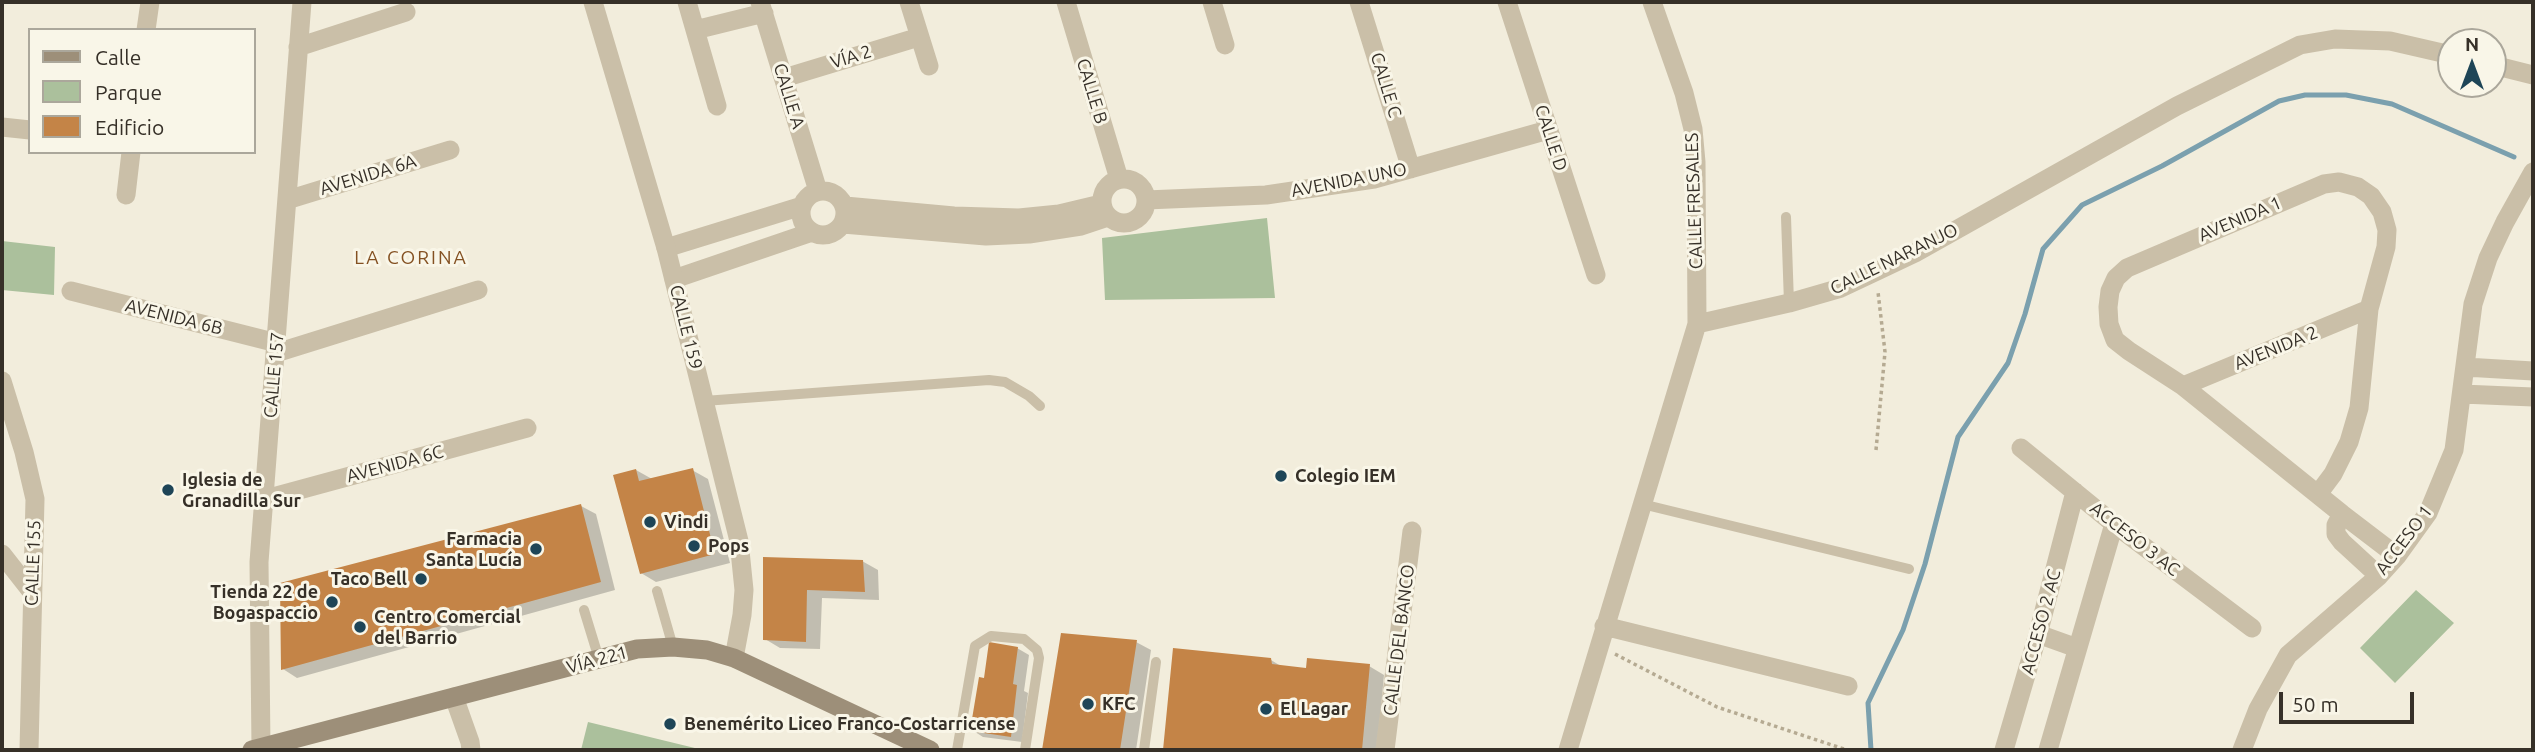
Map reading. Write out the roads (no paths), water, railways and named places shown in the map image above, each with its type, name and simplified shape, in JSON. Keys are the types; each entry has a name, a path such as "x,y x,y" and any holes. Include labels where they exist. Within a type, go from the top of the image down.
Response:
{"main road":[{"name":"VÍA 221","path":"256,749 637,649 673,647 707,650 734,658 930,750"}],"street":[{"path":"146,28 150,2"},
{"name":"CALLE 157","path":"256,749 262,500 277,348 302,2"},
{"name":"CALLE 159","path":"593,2 666,248 739,541 743,569 742,615 734,658"},
{"path":"687,2 717,106"},
{"path":"909,2 929,66"},
{"name":"CALLE B","path":"1066,2 1119,179"},
{"path":"1212,2 1225,45"},
{"name":"CALLE C","path":"1359,2 1411,169"},
{"name":"CALLE D","path":"1507,2 1596,275"},
{"name":"CALLE FRESALES","path":"1651,2 1684,93 1693,129 1696,162 1697,324"},
{"path":"695,30 762,7"},
{"name":"CALLE A","path":"762,7 818,191"},
{"path":"298,47 406,12"},
{"name":"VÍA 2","path":"783,78 919,37"},
{"name":"CALLE NARANJO","path":"1697,324 1841,288 1915,253 2177,106 2300,45 2334,39 2390,41 2437,52"},
{"path":"2507,68 2533,75"},
{"path":"2,127 28,131"},
{"name":"AVENIDA UNO","path":"1146,200 1266,195 1374,179 1548,130"},
{"name":"AVENIDA 6A","path":"287,200 450,150"},
{"path":"126,195 131,154"},
{"name":"ACCESO 1","path":"2242,750 2258,709 2288,655 2379,576 2428,513 2454,450 2473,304 2488,258 2533,172"},
{"path":"1119,179 1130,180 1139,185 1146,200 1143,213 1129,223 1120,224 1104,211 1102,194 1108,184 1119,179"},
{"name":"AVENIDA 1","path":"2318,494 2333,474 2349,442 2359,408 2369,309 2386,247 2387,230 2382,212 2371,196 2358,187 2339,182 2324,184 2127,268 2116,278 2110,291 2109,324 2115,340 2183,386 2342,514 2397,556"},
{"path":"818,191 829,191 839,196 844,215 829,235 812,232 804,226 801,216 802,206 808,196 818,191"},
{"path":"666,248 802,206"},
{"path":"844,215 986,236 1029,234 1081,226 1104,211"},
{"path":"674,279 812,232"},
{"path":"277,348 478,290"},
{"name":"AVENIDA 6B","path":"71,291 277,348"},
{"name":"AVENIDA 2","path":"2183,386 2369,309"},
{"path":"1567,750 1697,324"},
{"path":"2465,367 2533,372"},
{"name":"CALLE 155","path":"2,381 35,499 29,750"},
{"path":"2462,394 2533,397"},
{"name":"AVENIDA 6C","path":"262,500 527,428"},
{"name":"ACCESO 3 AC","path":"2021,448 2114,524 2252,628"},
{"name":"ACCESO 2 AC","path":"2004,750 2075,492"},
{"path":"2342,514 2336,525 2336,534 2379,576"},
{"path":"2048,750 2114,524"},
{"name":"CALLE DEL BANCO","path":"1385,750 1412,531"},
{"path":"2,554 31,591"},
{"path":"2038,634 2077,648"},
{"path":"1601,635 1848,686"},
{"path":"454,696 471,750"}],"lane":[{"path":"1786,217 1789,303"},
{"path":"704,401 989,380 1005,382 1040,406"},
{"path":"1641,504 1909,569"},
{"path":"657,592 673,647"},
{"path":"584,610 599,659"},
{"path":"957,750 975,646 991,636 1024,639 1037,650 1039,658 1025,750"},
{"path":"1144,750 1156,662"}],"waterway":[{"path":"1871,750 1868,703 1903,630 1925,564 1958,437 2008,363 2043,249 2082,205 2162,166 2279,101 2305,95 2346,95 2392,104 2514,157"}],"place":[{"name":"Colegio IEM","path":"1281,476"},
{"name":"Iglesia de Granadilla Sur","path":"168,490"},
{"name":"Vindi","path":"650,522"},
{"name":"Pops","path":"694,546"},
{"name":"Farmacia Santa Lucía","path":"536,549"},
{"name":"Taco Bell","path":"421,579"},
{"name":"Tienda 22 de Bogaspaccio","path":"332,602"},
{"name":"Centro Comercial del Barrio","path":"360,627"},
{"name":"KFC","path":"1088,704"},
{"name":"El Lagar","path":"1266,709"},
{"name":"Benemérito Liceo Franco-Costarricense","path":"670,724"}],"district":[{"name":"LA CORINA","path":"411,258"}]}
